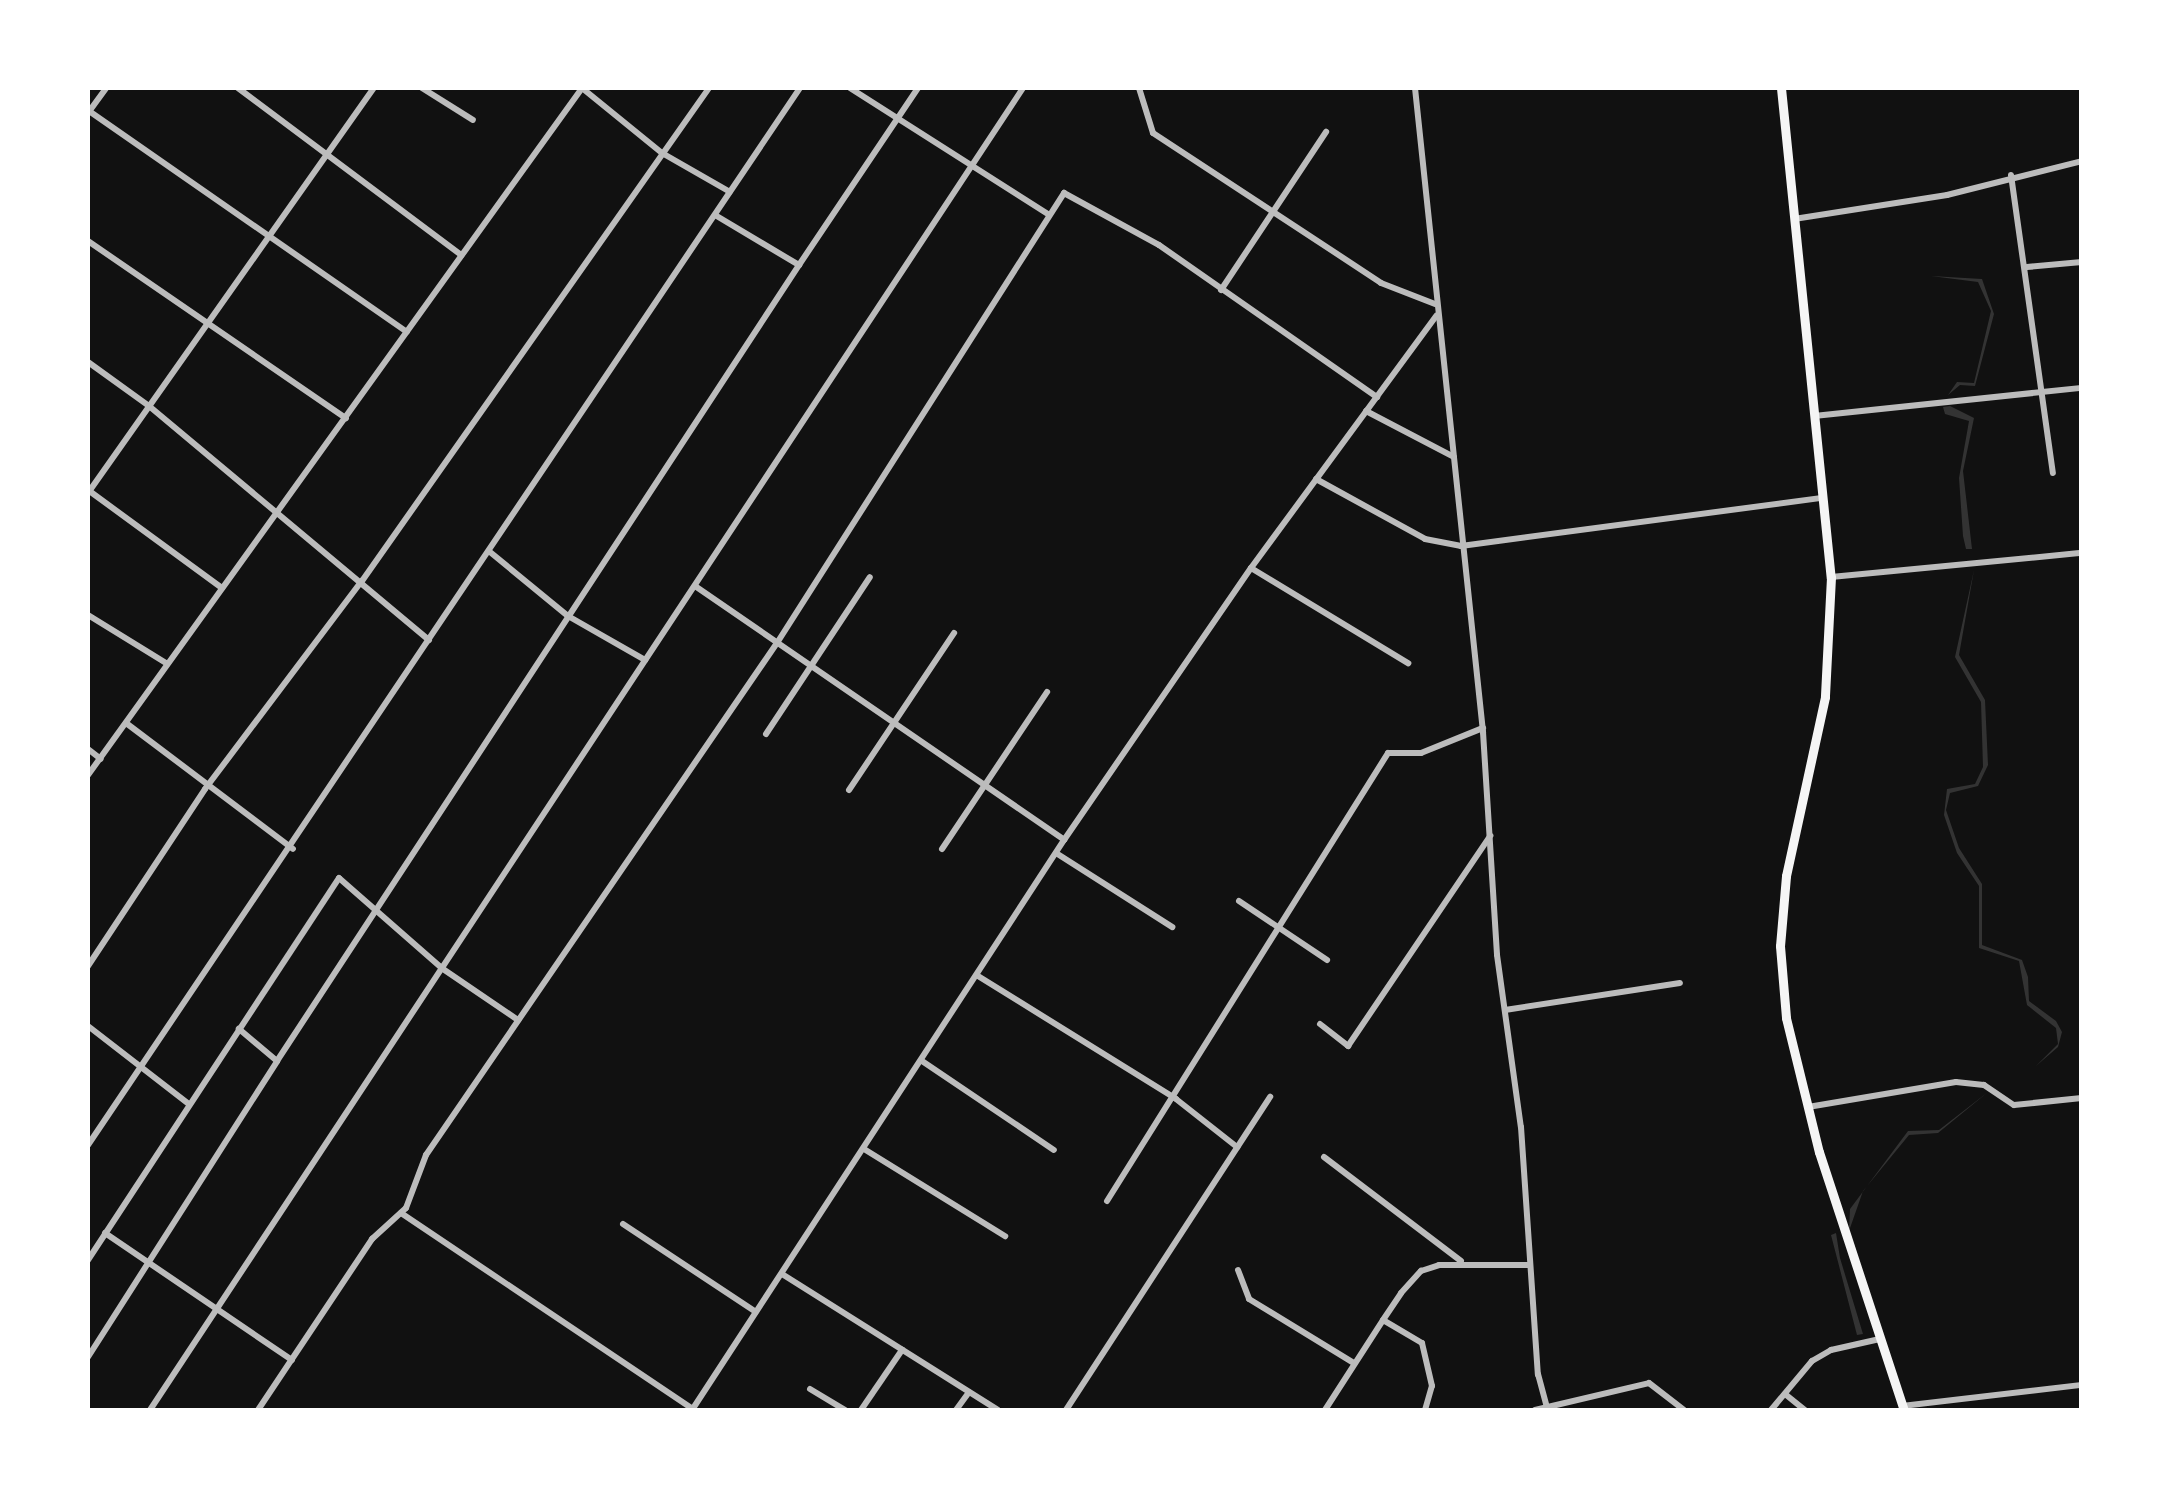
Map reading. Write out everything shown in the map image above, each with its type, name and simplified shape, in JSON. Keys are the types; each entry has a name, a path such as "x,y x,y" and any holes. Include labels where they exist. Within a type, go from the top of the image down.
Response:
{"main road":[{"path":"1781,88 1832,577 1825,697 1786,876 1780,946 1786,1018 1842,1223 1903,1408"}],"street":[{"path":"106,88 88,112 407,332"},
{"path":"241,88 461,255"},
{"path":"222,588 88,491 374,88"},
{"path":"422,88 473,120"},
{"path":"88,775 280,514 582,88 662,152 730,192"},
{"path":"88,966 205,789 362,581 709,88"},
{"path":"88,1145 139,1060 292,849 800,88"},
{"path":"850,88 1050,215"},
{"path":"88,1358 372,910 918,88"},
{"path":"150,1410 1023,88"},
{"path":"1139,88 1153,133 1381,283 1436,305"},
{"path":"1416,88 1482,728 1538,1374 1547,1408"},
{"path":"1222,290 1326,132"},
{"path":"1794,219 1947,195 2011,175 2082,161"},
{"path":"2011,175 2054,473"},
{"path":"258,1410 372,1240 401,1213 426,1156 777,643 1064,193 1159,244 1377,397"},
{"path":"715,214 799,265"},
{"path":"88,241 347,419"},
{"path":"2027,267 2082,262"},
{"path":"401,1213 693,1410 1064,840 1251,568 1438,314"},
{"path":"88,362 149,406 428,640"},
{"path":"1814,416 2082,388"},
{"path":"1366,412 1454,457"},
{"path":"1316,480 1425,539 1461,546 1822,498"},
{"path":"490,552 568,616 645,660"},
{"path":"1832,577 2082,553"},
{"path":"1251,568 1408,663"},
{"path":"766,734 870,577"},
{"path":"695,586 1064,840"},
{"path":"88,614 166,664"},
{"path":"850,790 954,633"},
{"path":"942,849 1047,692"},
{"path":"126,723 205,789 292,849"},
{"path":"1107,1201 1176,1099 1388,753 1422,753 1482,728"},
{"path":"88,749 101,758"},
{"path":"1320,1024 1348,1046 1491,834"},
{"path":"1056,854 1172,926"},
{"path":"88,1260 339,878 444,968 518,1020"},
{"path":"1239,902 1327,960"},
{"path":"978,976 1176,1099 1237,1147"},
{"path":"1505,1010 1680,983"},
{"path":"88,1026 139,1060 189,1104"},
{"path":"239,1028 277,1062"},
{"path":"922,1061 1054,1150"},
{"path":"1808,1107 1956,1082 1984,1085 2014,1105 2082,1098"},
{"path":"1066,1410 1270,1097"},
{"path":"864,1149 1006,1236"},
{"path":"1324,1156 1462,1262"},
{"path":"623,1224 756,1312"},
{"path":"105,1233 219,1306 292,1360"},
{"path":"1325,1410 1383,1320 1422,1271 1462,1262 1530,1265"},
{"path":"1238,1270 1250,1300 1354,1363"},
{"path":"782,1274 998,1410"},
{"path":"1383,1320 1422,1343 1432,1386 1425,1410"},
{"path":"1771,1410 1812,1362 1830,1350 1880,1339"},
{"path":"862,1410 902,1350"},
{"path":"1535,1410 1649,1384 1684,1410"},
{"path":"1903,1408 2082,1385"},
{"path":"810,1389 845,1410"},
{"path":"956,1410 968,1392"},
{"path":"1785,1394 1805,1410"}],"shaded area":[{"path":"1931,276 1982,279 1994,314 1975,386 1960,385 1948,395 1957,382 1974,383 1991,311 1978,282"},
{"path":"1950,406 1974,418 1963,471 1972,549 1966,549 1963,536 1959,478 1969,421 1945,414 1943,407"},
{"path":"1974,570 1959,655 1985,700 1988,765 1978,786 1950,793 1946,810 1959,848 1982,884 1982,945 2022,960 2028,977 2029,1001 2056,1021 2062,1032 2058,1047 2036,1066 2058,1044 2056,1028 2027,1005 2019,961 1979,948 1979,886 1957,853 1944,815 1947,789 1975,784 1983,767 1981,702 1955,657"},
{"path":"1988,1092 1938,1133 1909,1135 1867,1186 1908,1131 1939,1130"},
{"path":"1863,1192 1849,1231 1850,1209"},
{"path":"1836,1233 1863,1334 1857,1335 1831,1235"}]}
